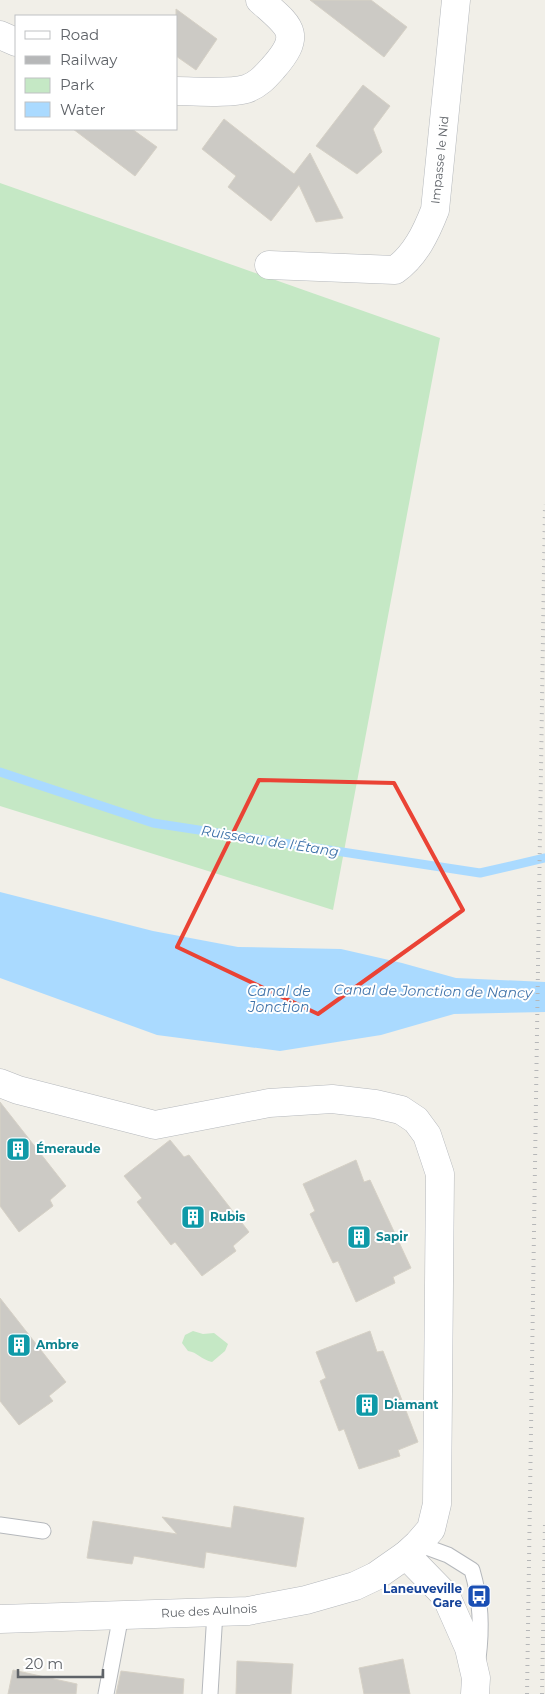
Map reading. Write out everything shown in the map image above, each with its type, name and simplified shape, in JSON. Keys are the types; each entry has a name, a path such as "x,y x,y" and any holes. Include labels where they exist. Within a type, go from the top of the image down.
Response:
{"street":[{"path":"178,91 239,90 259,83 285,54 290,44 288,29 283,21 260,0"},
{"name":"Impasse le Nid","path":"269,265 394,270 406,262 413,253 430,224 435,210 456,0"},
{"path":"0,35 15,42"},
{"name":"Rue des Aulnois","path":"0,1083 18,1090 155,1125 269,1103 332,1099 375,1104 401,1110 416,1120 427,1134 440,1174 437,1504 431,1529 412,1550 376,1576 355,1586 306,1600 248,1611 0,1619"},
{"path":"412,1550 446,1596 469,1648 475,1686"}],"lane":[{"path":"0,1525 43,1531"},
{"path":"412,1550 448,1554 472,1570 479,1596 481,1634 475,1686"},
{"path":"210,1694 215,1612"},
{"path":"106,1694 121,1615"}],"highlighted area":[{"path":"259,780 394,783 463,910 318,1014 177,947"}],"green space":[{"path":"0,183 440,338 333,910 0,806"},
{"path":"193,1331 203,1334 214,1333 228,1344 225,1351 212,1362 188,1351 182,1343 185,1335"}],"water":[{"name":"Canal de Jonction","path":"0,892 153,931 238,947 341,949 456,978 545,982 545,1012 454,1014 381,1035 280,1051 157,1035 0,978"}],"building":[{"path":"310,0 371,0 407,27 384,57"},
{"path":"176,9 217,39 196,70 178,57 178,15 176,15"},
{"path":"363,85 390,106 373,129 382,152 357,174 316,146"},
{"path":"224,119 294,174 310,153 343,218 316,222 299,185 271,221 228,187 236,176 202,149"},
{"path":"74,130 133,130 157,147 135,176"},
{"name":"Émeraude","path":"0,1102 66,1186 50,1200 53,1206 19,1232 0,1206"},
{"name":"Rubis","path":"170,1140 184,1157 189,1155 249,1232 233,1246 236,1251 202,1276 175,1242 171,1245 137,1202 142,1198 124,1176"},
{"name":"Sapir","path":"356,1160 364,1182 370,1180 411,1268 393,1277 395,1283 356,1302 338,1261 333,1263 310,1214 315,1211 303,1184"},
{"name":"Ambre","path":"0,1298 66,1382 49,1396 53,1401 19,1425 0,1401"},
{"name":"Diamant","path":"370,1331 377,1352 383,1351 418,1442 398,1450 400,1456 359,1469 344,1429 339,1431 320,1381 326,1378 316,1352"},
{"path":"234,1506 304,1518 296,1567 206,1552 204,1568 134,1556 132,1564 87,1558 93,1521 177,1534 162,1517 231,1528"},
{"path":"403,1659 410,1694 364,1694 359,1668"},
{"path":"237,1661 293,1664 291,1694 236,1694"},
{"path":"13,1670 77,1684 76,1694 8,1694"},
{"path":"121,1671 184,1679 183,1694 116,1694"}],"waterway":[{"name":"Ruisseau de l'Étang","path":"0,772 153,823 480,873 545,858"}],"railway":[{"path":"527,1694 545,504"},
{"path":"542,1694 545,1522"}],"place":[{"name":"Émeraude","path":"18,1149"},
{"name":"Rubis","path":"193,1217"},
{"name":"Sapir","path":"359,1237"},
{"name":"Ambre","path":"19,1345"},
{"name":"Diamant","path":"367,1405"},
{"name":"Laneuveville Gare","path":"479,1596"}],"water label":[{"name":"Canal de Jonction de Nancy","path":"433,991"}]}
